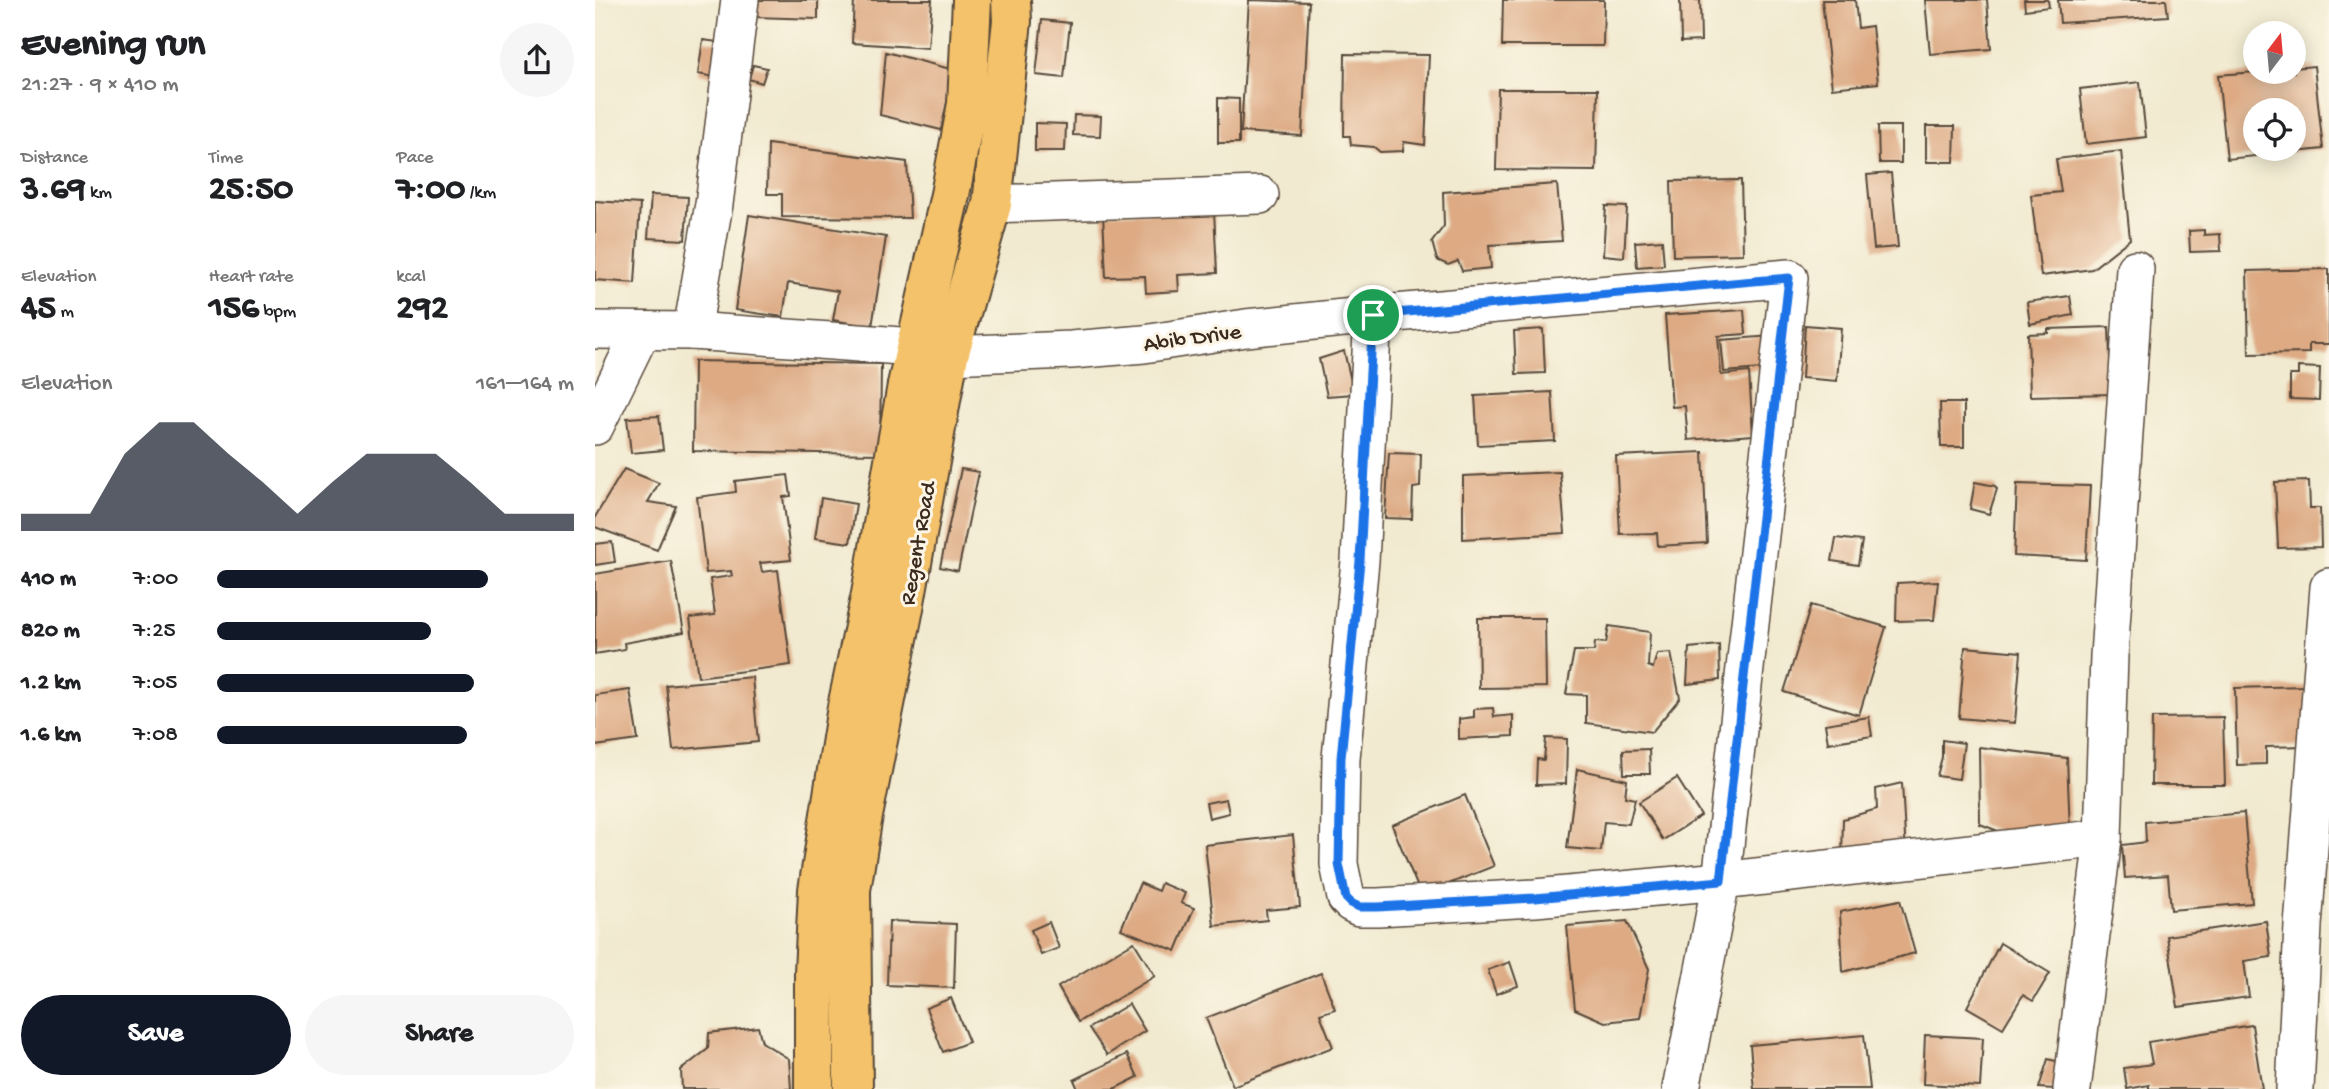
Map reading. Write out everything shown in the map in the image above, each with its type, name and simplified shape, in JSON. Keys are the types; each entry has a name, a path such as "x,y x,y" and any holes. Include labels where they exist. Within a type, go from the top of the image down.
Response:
{"main road":[{"name":"Regent Road","path":"853,1089 851,890 885,710 950,195 967,104 972,0"},
{"name":"Regent Road","path":"814,1089 814,972 818,890 847,707 871,594 932,351 992,204 1012,21 1011,0"}],"street":[{"path":"692,331 714,204 740,0"},
{"path":"992,204 1260,195"},
{"path":"2072,1089 2103,838 2109,656 2135,269"},
{"name":"Abib Drive","path":"595,330 692,331 932,351 1071,350 1144,344 1246,328 1373,315 1789,278 1721,881"},
{"path":"1373,315 1360,561 1341,758 1339,864 1346,898 1351,903 1359,907 1378,907 1535,898 1721,881 2103,838"},
{"path":"595,426 641,332"},
{"path":"2295,1089 2303,926 2329,587"},
{"path":"1681,1089 1721,881"}],"building":[{"path":"752,0 818,0 818,19 752,17"},
{"path":"854,0 932,0 928,48 852,43"},
{"path":"1249,0 1309,2 1302,136 1241,132"},
{"path":"1503,0 1604,0 1603,46 1502,46"},
{"path":"1680,0 1700,0 1701,41 1681,42"},
{"path":"1822,0 1855,0 1858,28 1872,26 1878,83 1832,88"},
{"path":"1925,0 1987,0 1991,49 1930,54"},
{"path":"2024,0 2048,0 2049,7 2025,10"},
{"path":"2058,0 2166,0 2168,16 2060,23"},
{"path":"1042,20 1070,23 1064,78 1036,75"},
{"path":"703,40 725,43 720,78 698,74"},
{"path":"886,52 954,70 941,130 880,115"},
{"path":"1345,54 1429,55 1425,145 1404,142 1403,151 1380,152 1374,147 1351,145 1350,136 1344,136"},
{"path":"753,65 767,68 762,83 749,79"},
{"path":"2314,66 2323,149 2306,151 2306,98 2243,98 2243,157 2227,159 2218,75 2243,73 2243,84 2307,84 2307,67"},
{"path":"2140,82 2146,137 2086,144 2080,89"},
{"path":"1498,89 1598,89 1596,171 1496,170"},
{"path":"1218,98 1239,99 1239,143 1218,143"},
{"path":"1074,115 1101,116 1100,136 1073,135"},
{"path":"1035,123 1066,124 1065,151 1035,151"},
{"path":"1878,126 1901,126 1901,163 1879,163"},
{"path":"1926,126 1955,126 1954,162 1926,162"},
{"path":"768,144 907,162 910,218 782,217 782,194 767,194"},
{"path":"2121,151 2130,239 2092,269 2041,276 2031,195 2061,192 2056,159"},
{"path":"1891,173 1898,247 1874,249 1867,175"},
{"path":"1741,180 1743,254 1673,256 1671,181"},
{"path":"1557,184 1562,241 1489,245 1491,268 1462,271 1458,261 1448,265 1437,260 1432,242 1444,226 1443,192"},
{"path":"651,195 688,197 685,240 648,238"},
{"path":"595,201 640,204 635,283 595,280"},
{"path":"1606,206 1627,207 1624,257 1603,255"},
{"path":"1214,210 1217,273 1178,275 1179,291 1146,293 1145,276 1106,277 1103,214"},
{"path":"749,215 886,237 872,327 833,320 838,291 788,283 783,317 735,310"},
{"path":"2204,230 2204,235 2220,234 2221,251 2190,252 2189,231"},
{"path":"1662,240 1664,265 1637,267 1635,242"},
{"path":"2329,269 2329,344 2309,344 2309,353 2249,354 2247,271"},
{"path":"2070,296 2073,315 2030,324 2027,302"},
{"path":"1744,310 1746,334 1718,336 1721,375 1749,372 1753,435 1688,440 1685,406 1672,407 1665,315"},
{"path":"1805,325 1841,328 1837,381 1802,378"},
{"path":"2109,327 2111,394 2030,396 2028,334 2048,333 2048,329"},
{"path":"1543,329 1545,373 1516,374 1514,331"},
{"path":"1772,336 1774,368 1724,372 1721,340"},
{"path":"1344,351 1354,394 1327,396 1319,359"},
{"path":"694,361 881,364 880,454 693,451"},
{"path":"2298,367 2320,368 2319,400 2290,399 2290,375 2298,375"},
{"path":"1552,392 1555,441 1478,445 1475,396"},
{"path":"1940,403 1964,403 1964,447 1941,447"},
{"path":"659,416 663,450 631,453 627,418"},
{"path":"1703,452 1707,543 1658,546 1657,533 1620,534 1616,456"},
{"path":"1389,453 1421,454 1420,487 1413,488 1412,519 1385,518"},
{"path":"624,469 659,483 648,502 676,506 657,550 595,527 595,517"},
{"path":"961,469 979,472 958,571 940,567"},
{"path":"1560,472 1565,533 1463,539 1463,476"},
{"path":"788,475 791,496 783,497 791,560 760,563 762,572 778,570 791,665 698,677 690,618 715,615 710,579 732,576 731,571 706,573 697,497 736,492 735,481"},
{"path":"2309,481 2310,508 2320,508 2321,547 2278,548 2275,482"},
{"path":"1975,482 1995,486 1997,489 1989,514 1970,509"},
{"path":"2017,484 2090,486 2086,560 2014,556"},
{"path":"821,498 856,504 850,543 815,538"},
{"path":"1836,538 1862,541 1858,565 1832,561"},
{"path":"612,542 615,562 595,565 595,544"},
{"path":"671,561 684,632 624,643 625,649 595,654 595,574"},
{"path":"1938,581 1934,620 1896,621 1897,583"},
{"path":"1811,605 1886,627 1859,715 1784,692"},
{"path":"1478,618 1545,618 1546,687 1479,688"},
{"path":"1609,626 1650,632 1648,666 1653,668 1657,654 1671,653 1680,698 1652,732 1586,723 1586,695 1566,694 1574,651 1594,651 1595,642 1606,643"},
{"path":"1719,645 1720,680 1687,684 1689,648"},
{"path":"1965,647 2021,652 2015,723 1959,718"},
{"path":"752,677 758,742 673,750 666,685"},
{"path":"2306,686 2307,746 2266,747 2266,764 2237,765 2235,688"},
{"path":"630,690 638,740 595,746 595,695"},
{"path":"1493,708 1494,717 1513,715 1513,736 1459,739 1459,719 1474,717 1474,709"},
{"path":"1869,717 1872,736 1828,743 1825,724"},
{"path":"2223,717 2225,785 2151,785 2152,718"},
{"path":"1546,738 1567,739 1566,784 1536,785 1537,759 1544,760"},
{"path":"1942,740 1964,743 1959,779 1937,776 1942,757"},
{"path":"1979,747 2067,758 2070,831 2021,840 1980,824"},
{"path":"1649,749 1650,774 1624,774 1623,750"},
{"path":"1577,769 1627,780 1625,797 1635,799 1629,824 1604,822 1601,851 1567,848"},
{"path":"1677,778 1701,816 1663,840 1639,802"},
{"path":"1902,783 1906,855 1842,858 1843,819 1877,809 1876,789"},
{"path":"1465,795 1494,866 1421,895 1392,825"},
{"path":"1226,799 1229,813 1209,818 1206,803"},
{"path":"2244,813 2252,903 2171,910 2168,875 2125,878 2122,845 2146,842 2145,822"},
{"path":"1293,835 1300,907 1266,910 1267,920 1214,926 1205,845"},
{"path":"1140,883 1158,891 1161,883 1185,893 1181,903 1194,908 1176,951 1121,929"},
{"path":"1900,900 1915,953 1843,972 1840,912"},
{"path":"889,921 956,924 954,988 887,985"},
{"path":"1627,921 1649,969 1640,1018 1605,1022 1575,1009 1567,926"},
{"path":"2266,921 2271,957 2244,961 2249,997 2178,1007 2167,936"},
{"path":"1049,922 1059,948 1041,955 1031,930"},
{"path":"1134,942 1155,976 1078,1022 1058,987"},
{"path":"2000,943 2050,973 2033,1001 2023,995 2003,1028 1967,1007"},
{"path":"1510,962 1518,986 1496,994 1488,970"},
{"path":"1321,973 1335,1009 1320,1014 1333,1047 1233,1086 1206,1018"},
{"path":"951,998 969,1042 943,1052 926,1008"},
{"path":"1129,1004 1145,1031 1107,1055 1089,1028"},
{"path":"2252,1025 2262,1089 2149,1089 2149,1085 2127,1089 2124,1068 2152,1064 2148,1042"},
{"path":"758,1027 762,1042 789,1059 791,1089 682,1089 681,1070 708,1049 709,1033"},
{"path":"1864,1035 1870,1089 1754,1089 1750,1045"},
{"path":"1925,1035 1983,1038 1980,1087 1923,1084"},
{"path":"1127,1054 1138,1077 1114,1089 1078,1089 1074,1080"},
{"path":"2048,1059 2063,1063 2055,1089 2039,1088"}],"route":[{"path":"1789,278 1721,881 1535,898 1378,907 1359,907 1346,898 1339,864 1341,758 1360,561 1373,315 1789,278"}]}
